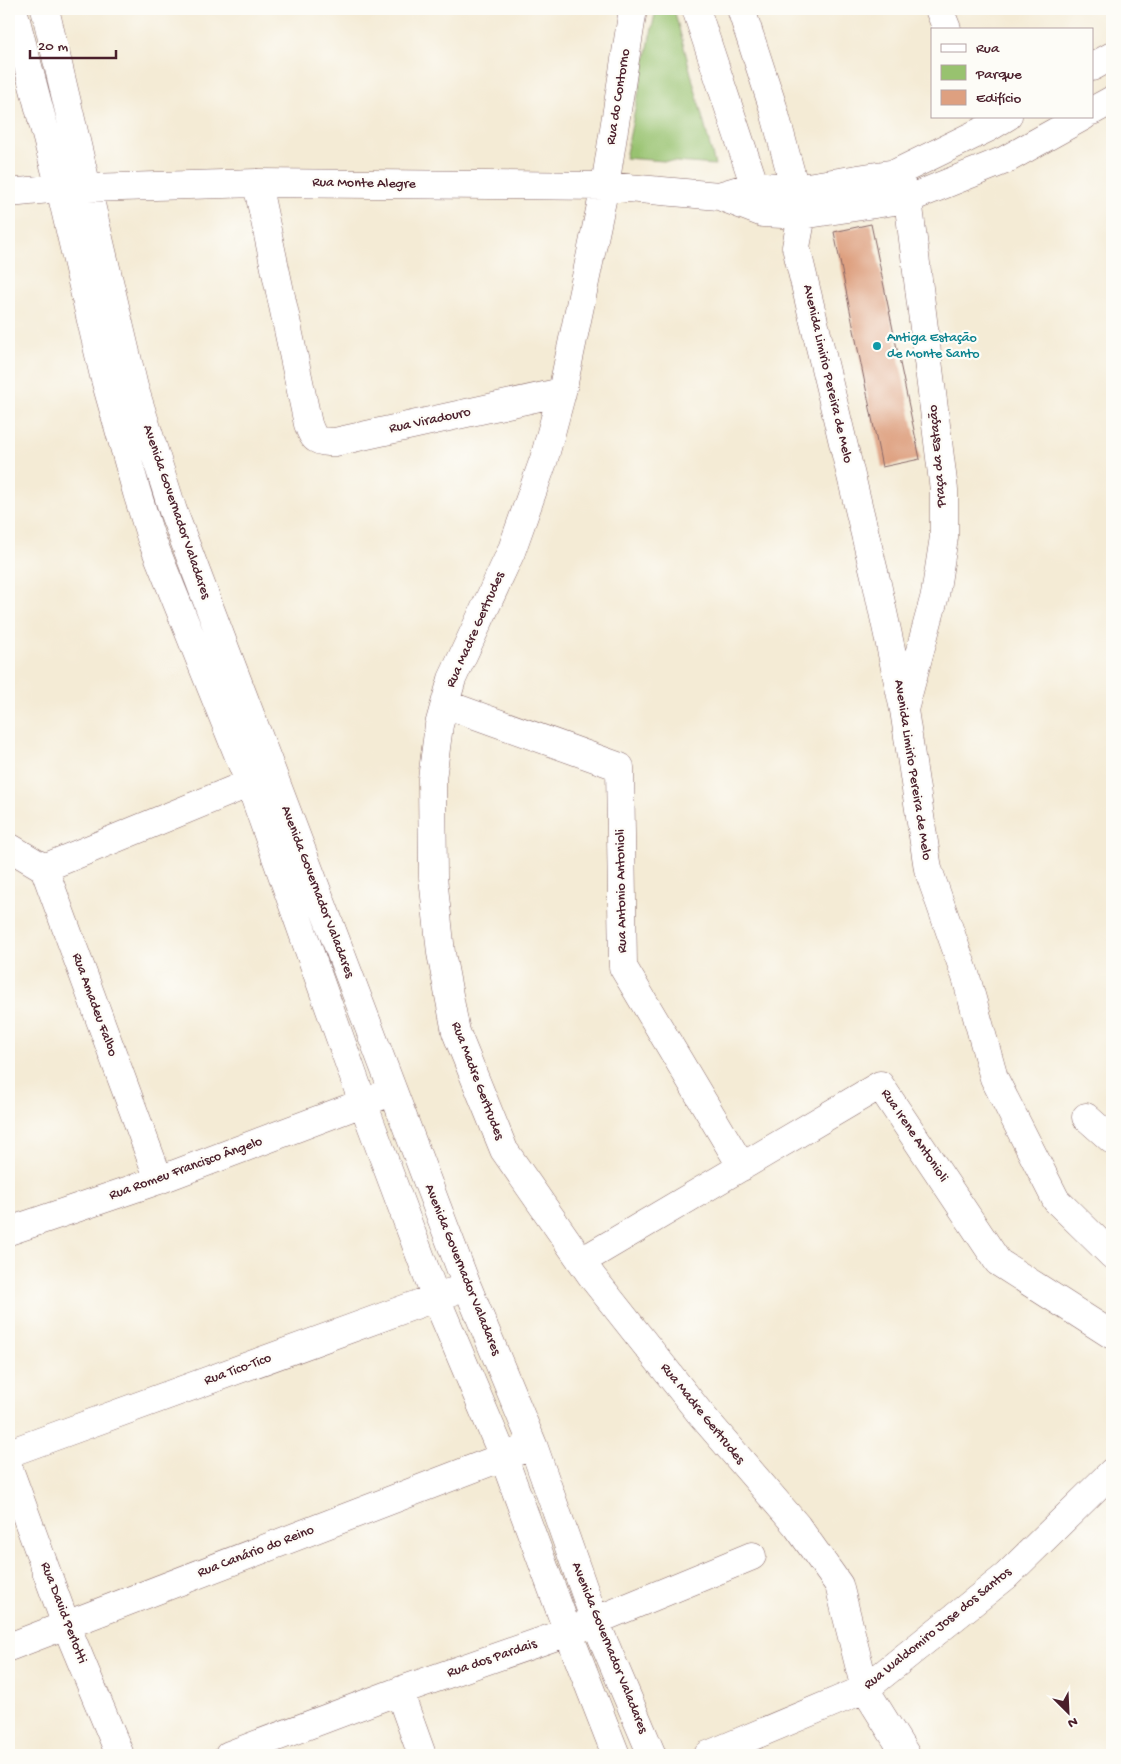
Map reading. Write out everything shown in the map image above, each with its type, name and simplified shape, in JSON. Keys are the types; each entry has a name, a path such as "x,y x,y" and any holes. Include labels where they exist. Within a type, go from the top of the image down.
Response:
{"street":[{"name":"Avenida Governador Valadares","path":"13,9 60,188 104,376 151,538 170,584 261,779 393,1091 467,1286 533,1445 595,1621 652,1755"},
{"name":"Avenida Governador Valadares","path":"45,9 134,387 173,511 197,573 363,1103 436,1298 503,1456 616,1755"},
{"name":"Rua do Contorno","path":"606,186 633,9"},
{"path":"696,9 756,185 763,213 796,247"},
{"name":"Avenida Limirio Pereira de Melo","path":"741,9 773,107 802,215 796,247 877,584 904,710 928,869 966,977 994,1078 1056,1200 1112,1255"},
{"path":"939,9 947,28"},
{"path":"1094,66 1112,56"},
{"path":"1094,110 1112,100"},
{"name":"Rua Monte Alegre","path":"9,193 60,188 256,183 606,186 719,196 763,213 802,215 908,200 1005,160 1080,118"},
{"name":"Rua Monte Alegre","path":"719,196 756,185 794,188 896,173 993,120"},
{"path":"993,120 1005,160"},
{"name":"Praça da Estação","path":"896,173 908,200 944,490 944,537 935,595 904,710"},
{"name":"Rua Viradouro","path":"256,183 308,424 313,436 320,442 335,442 562,392"},
{"name":"Rua Madre Gertrudes","path":"606,186 562,392 544,459 511,552 452,679 439,725 432,779 434,878 441,953 456,1032 504,1150 593,1278 699,1412 797,1526 839,1585 865,1689 906,1755"},
{"path":"170,584 197,573"},
{"name":"Rua Antonio Antonioli","path":"445,704 620,767 623,967 742,1167"},
{"path":"9,847 44,868 261,779"},
{"name":"Rua Amadeu Falbo","path":"44,868 159,1180"},
{"name":"Rua Irene Antonioli","path":"582,1261 880,1085 998,1262 1112,1335"},
{"name":"Rua Romeu Francisco Ângelo","path":"9,1232 159,1180 393,1091"},
{"path":"1086,1117 1112,1140"},
{"name":"Rua Tico-Tico","path":"9,1453 467,1286"},
{"name":"Rua Canário do Reino","path":"9,1647 533,1445"},
{"name":"Rua David Perlotti","path":"9,1469 66,1625 120,1755"},
{"name":"Rua Waldomiro Jose dos Santos","path":"708,1755 865,1689 1006,1576 1112,1472"},
{"name":"Rua dos Pardais","path":"229,1755 399,1691 568,1632 752,1556"},
{"path":"399,1691 422,1755"}],"green space":[{"path":"656,9 674,9 715,165 625,158"}],"building":[{"name":"Antiga Estação de Monte Santo","path":"871,224 920,459 882,467 834,232"}],"place":[{"name":"Antiga Estação de Monte Santo","path":"877,346"}]}
